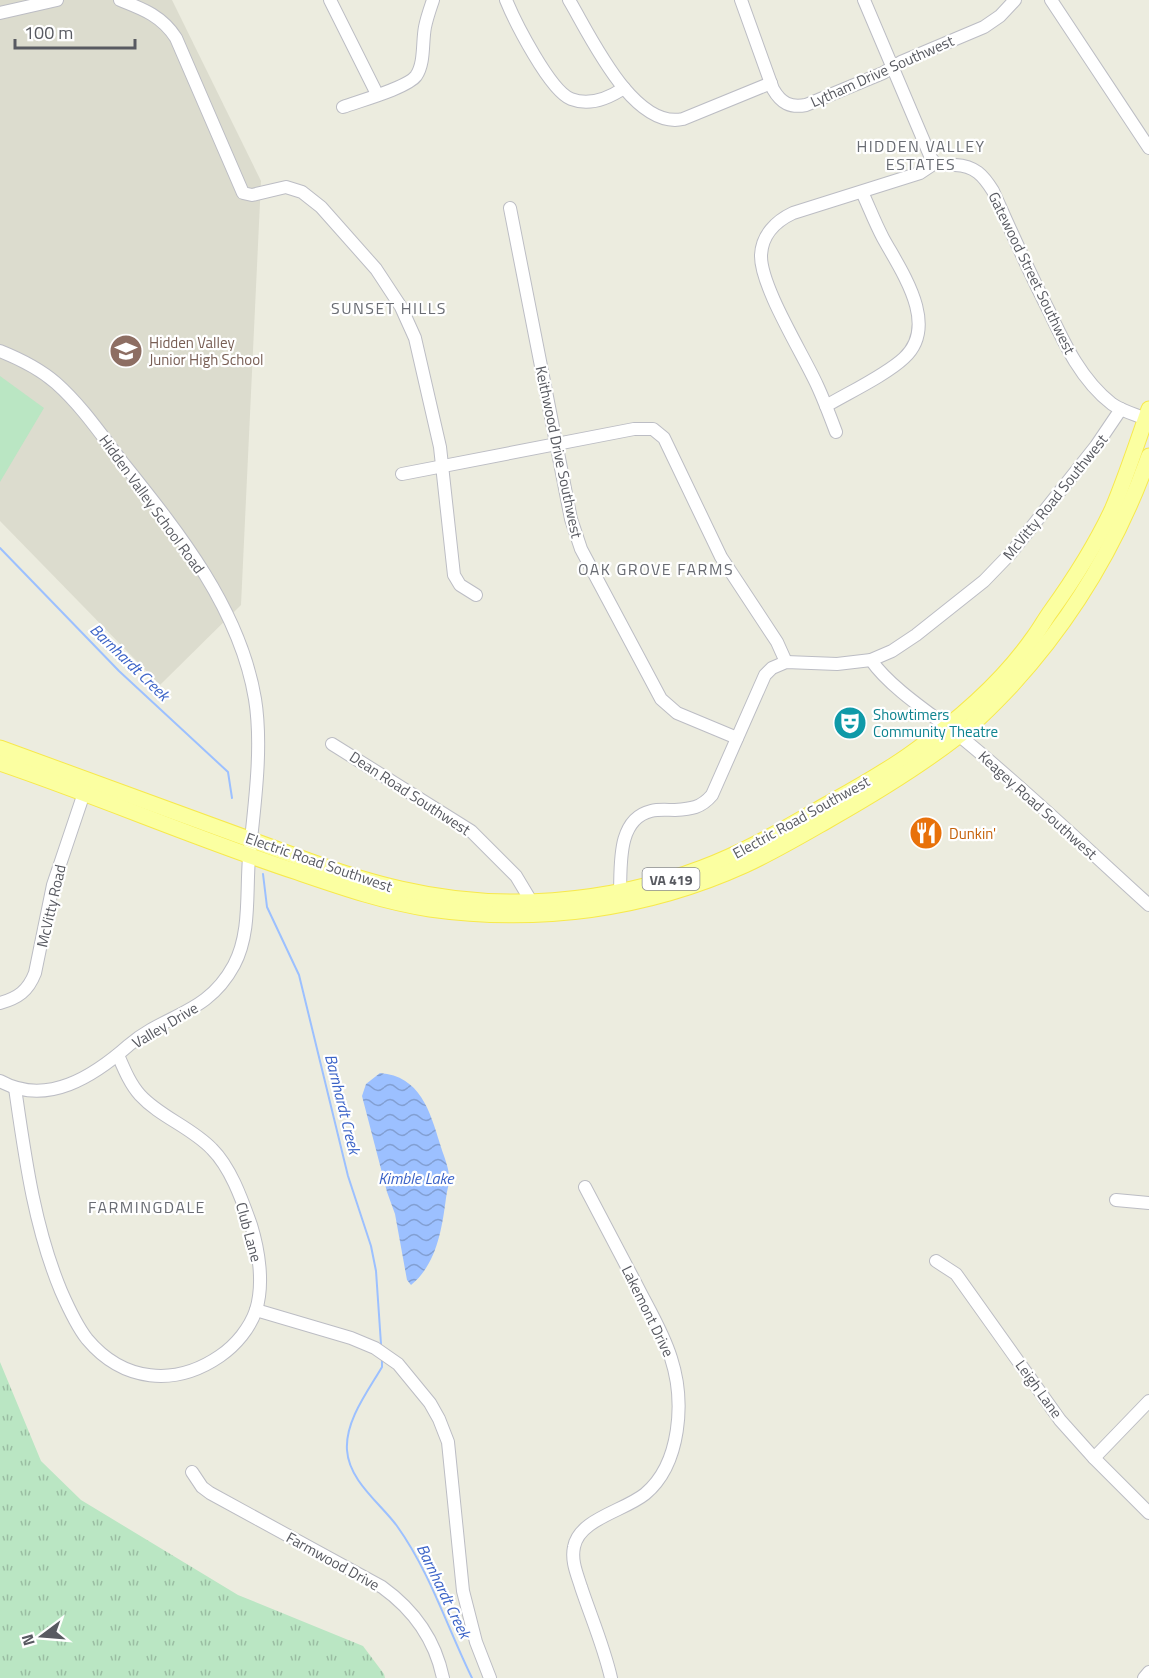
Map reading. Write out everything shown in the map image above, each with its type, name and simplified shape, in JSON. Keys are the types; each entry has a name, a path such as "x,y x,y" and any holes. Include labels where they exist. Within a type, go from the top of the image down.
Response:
{"main road":[{"name":"Electric Road Southwest","path":"0,748 359,879 402,890 464,899 563,900 620,892 673,878 771,837 895,764 946,727 986,691 1013,662 1066,593 1111,512 1148,415"},
{"name":"Electric Road Southwest","path":"0,763 249,856 353,892 426,908 462,913 556,914 602,909 677,891 747,864 870,796 910,771 959,736 978,719 1046,646 1070,613 1113,541 1149,456"}],"street":[{"path":"0,13 57,0"},
{"path":"120,0 147,11 163,21 176,38 240,190 252,195 278,188 302,192 321,207 376,269 395,298 415,338 426,381 443,466 454,575 460,585 476,595"},
{"path":"330,0 377,94"},
{"path":"343,107 405,85 416,76 419,70 428,13 433,0"},
{"path":"506,0 531,47 562,94 575,100 592,101 624,88"},
{"path":"569,0 608,66 624,88 660,118 676,121 771,83"},
{"name":"Lytham Drive Southwest","path":"741,0 771,83 780,100 786,104 798,106 806,105 884,73 892,67 984,27 1000,16 1013,2"},
{"path":"836,432 826,406 768,285 762,267 762,248 770,230 784,217 920,173 935,163 864,0"},
{"path":"1051,0 1149,148"},
{"name":"Gatewood Street Southwest","path":"935,163 969,166 987,180 1067,347 1084,375 1098,391 1121,409 1148,415"},
{"path":"826,406 898,363 910,352 918,336 917,312 910,289 862,192"},
{"name":"Keithwood Drive Southwest","path":"510,208 571,519 581,549 657,694 668,707 677,713 737,738"},
{"name":"Hidden Valley School Road","path":"0,351 47,376 67,394 188,547 221,605 243,653 253,688 258,721 259,738 251,825 252,840"},
{"name":"McVitty Road Southwest","path":"786,662 837,664 871,660 892,651 916,635 994,572 1024,539 1096,446 1121,409"},
{"path":"402,474 633,429 653,429 660,433 721,557 777,642 786,662 772,668 765,675 717,788 706,802 693,809 652,811 637,818 626,835 621,854 620,892"},
{"name":"Keagey Road Southwest","path":"871,660 880,672 1037,803 1149,905"},
{"name":"Dean Road Southwest","path":"332,744 471,831 516,876 531,901"},
{"name":"McVitty Road","path":"0,1003 21,995 36,974 53,885 84,794"},
{"name":"Valley Drive","path":"0,1081 15,1088 33,1091 62,1088 84,1079 149,1031 190,1011 216,992 238,958 245,928 252,840"},
{"name":"Club Lane","path":"15,1088 31,1191 46,1254 65,1299 85,1336 94,1347 113,1362 141,1374 160,1377 182,1375 225,1353 243,1334 256,1310 260,1281 256,1245 232,1178 213,1149 140,1095 118,1055"},
{"name":"Lakemont Drive","path":"585,1187 667,1346 674,1366 678,1391 676,1431 662,1474 646,1493 591,1524 583,1530 575,1542 574,1563 611,1678"},
{"path":"1116,1200 1149,1203"},
{"name":"Leigh Lane","path":"936,1261 956,1274 1060,1420 1149,1513"},
{"path":"256,1310 351,1338 375,1348 398,1364 430,1403 448,1442 463,1591 470,1622 490,1678"},
{"path":"1094,1458 1149,1401"},
{"name":"Farmwood Drive","path":"192,1472 210,1493 372,1581 396,1598 413,1614 427,1635 439,1661 443,1678"},
{"path":"1144,1678 1149,1672"}],"shaded area":[{"name":"Hidden Valley Junior High School","path":"0,0 172,0 261,181 241,605 160,685 0,521"}],"green space":[{"path":"0,376 44,408 0,482"},
{"path":"0,1362 41,1461 81,1500 238,1595 363,1646 385,1678 0,1678"}],"water":[{"name":"Kimble Lake","path":"380,1073 405,1081 421,1097 432,1119 447,1163 449,1183 437,1245 427,1267 411,1285 407,1280 395,1214 362,1096 366,1084"}],"waterway":[{"name":"Barnhardt Creek","path":"0,548 119,671 228,772 232,798"},
{"name":"Barnhardt Creek","path":"263,874 267,907 299,975 348,1176 371,1246 376,1271 381,1344"},
{"name":"Barnhardt Creek","path":"382,1359 382,1367 358,1407 350,1428 347,1439 349,1461 359,1482 397,1526 409,1544 438,1600 472,1678"}],"place":[{"name":"Hidden Valley Junior High School","path":"126,351"},
{"name":"Showtimers Community Theatre","path":"850,723"},
{"name":"Dunkin'","path":"926,833"}],"district":[{"name":"HIDDEN VALLEY ESTATES","path":"921,155"},
{"name":"SUNSET HILLS","path":"389,308"},
{"name":"OAK GROVE FARMS","path":"656,569"},
{"name":"FARMINGDALE","path":"147,1207"}]}
